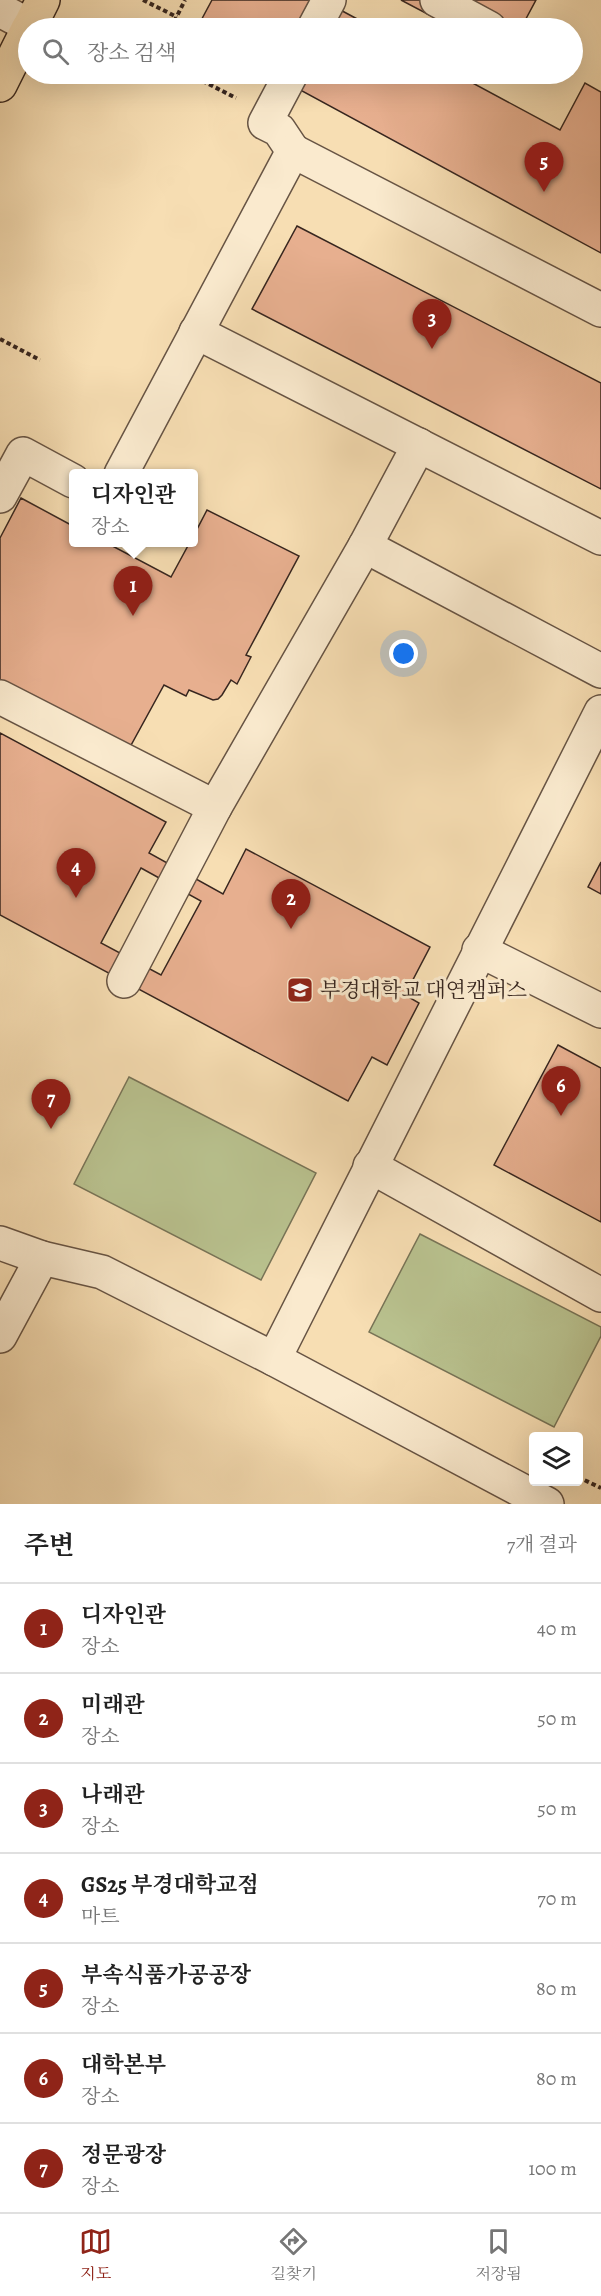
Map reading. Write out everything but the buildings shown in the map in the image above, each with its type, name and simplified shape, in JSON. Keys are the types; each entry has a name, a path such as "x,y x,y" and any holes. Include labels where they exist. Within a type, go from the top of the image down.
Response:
{"main road":[{"path":"0,85 18,50"}],"street":[{"path":"319,18 329,0"},
{"path":"437,0 470,18"},
{"path":"0,10 24,18"},
{"path":"286,84 265,123 279,130 293,151 601,310"},
{"path":"123,469 293,151"},
{"path":"196,332 601,538"},
{"path":"124,981 215,807 365,546 419,446"},
{"path":"0,496 23,454 69,479"},
{"path":"365,546 601,670"},
{"path":"0,697 215,807"},
{"path":"274,1359 479,950 600,715"},
{"path":"479,950 601,1011"},
{"path":"370,1166 601,1294"},
{"path":"0,1243 42,1258 102,1272 274,1359 547,1504"},
{"path":"0,1336 42,1258"}],"path":[{"path":"143,0 177,17 185,0"},
{"path":"209,84 270,114"},
{"path":"0,339 40,360"},
{"path":"583,1479 601,1488"}],"green space":[{"path":"129,1077 316,1173 261,1280 74,1184"},
{"path":"420,1234 601,1327 601,1336 554,1427 369,1332"}],"place":[{"name":"부속식품가공공장","path":"544,192"},
{"name":"나래관","path":"432,349"},
{"name":"디자인관","path":"133,616"},
{"name":"GS25 부경대학교점","path":"76,898"},
{"name":"미래관","path":"291,929"},
{"name":"부경대학교 대연캠퍼스","path":"300,990"},
{"name":"대학본부","path":"561,1116"},
{"name":"정문광장","path":"51,1129"}]}
